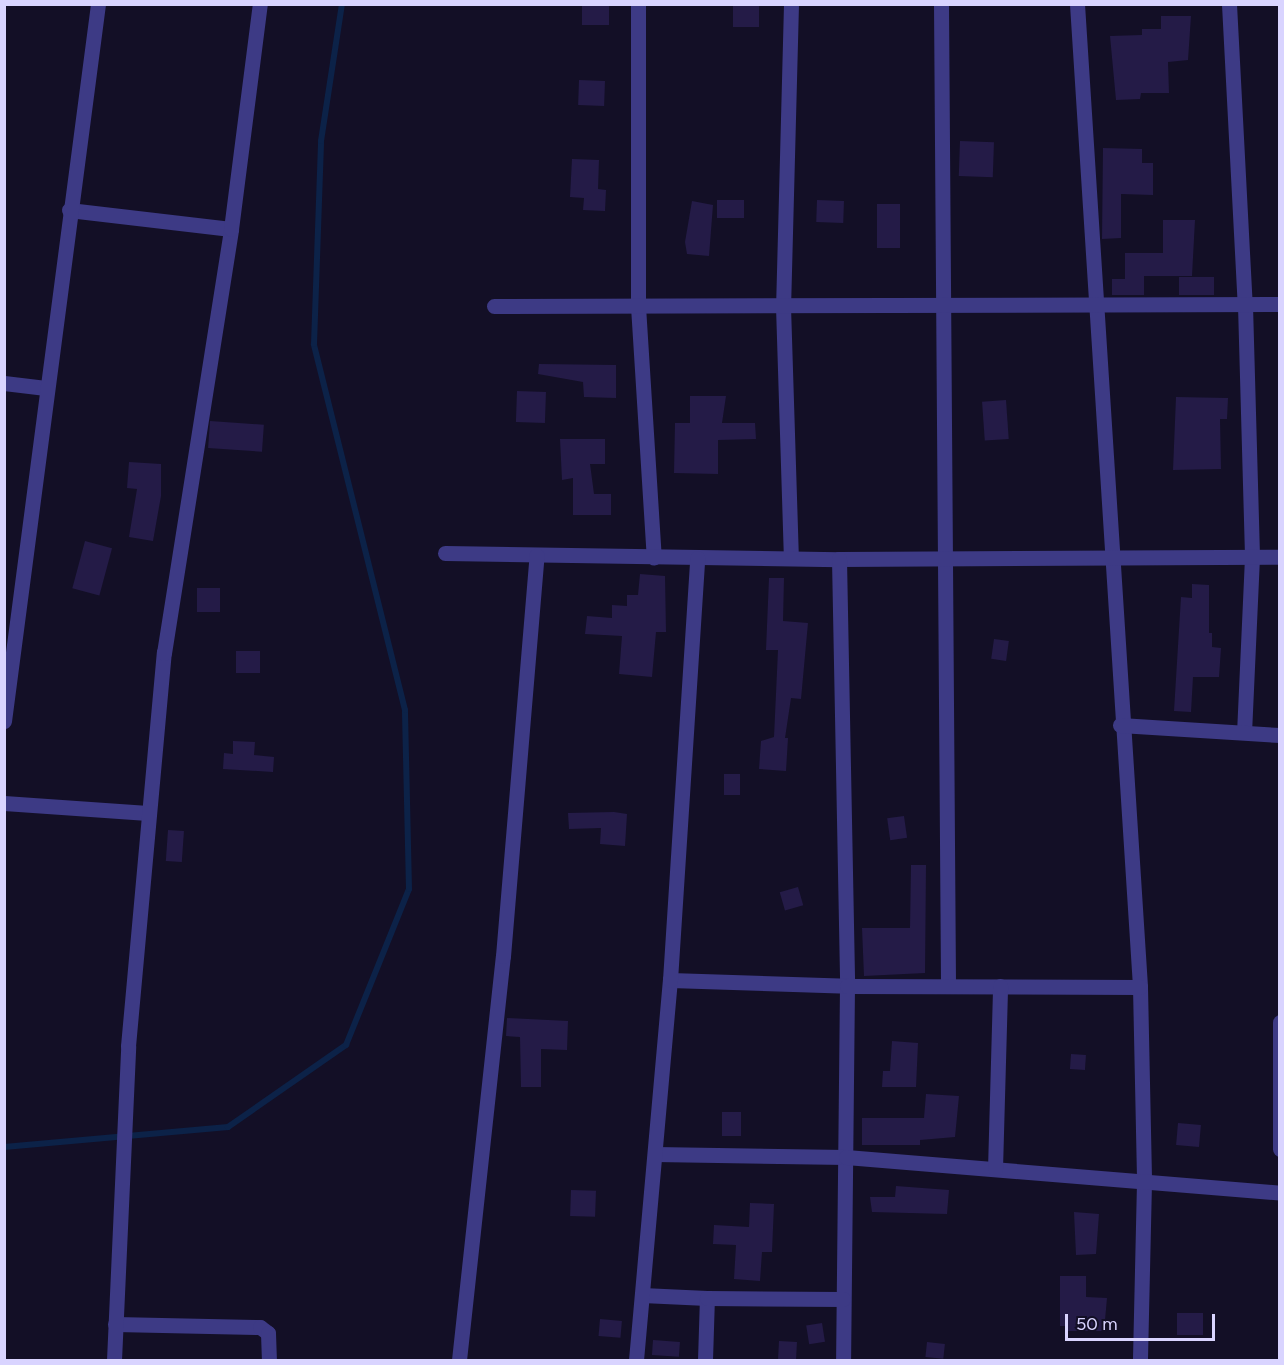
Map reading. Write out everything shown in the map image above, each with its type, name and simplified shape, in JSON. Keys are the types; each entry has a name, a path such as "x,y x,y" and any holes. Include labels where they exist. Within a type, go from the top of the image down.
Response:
{"street":[{"path":"4,721 69,210 98,4"},
{"path":"114,1360 128,1046 164,654 231,229 260,4"},
{"path":"638,4 638,306 654,557"},
{"path":"790,4 783,306 791,557"},
{"path":"940,4 940,305 946,559 948,985"},
{"path":"1077,4 1120,725 1130,804 1140,987 1144,1182 1140,1360"},
{"path":"1229,4 1245,305 1252,557 1244,731"},
{"path":"69,210 231,229"},
{"path":"494,306 1280,304"},
{"path":"4,382 46,388"},
{"path":"445,553 839,559 1280,556"},
{"path":"459,1360 503,956 537,555"},
{"path":"636,1360 670,980 696,558"},
{"path":"839,559 848,986 843,1360"},
{"path":"1120,725 1280,735"},
{"path":"4,803 148,813"},
{"path":"670,980 848,986 1140,987"},
{"path":"995,1169 1000,986"},
{"path":"1280,1022 1280,1149"},
{"path":"655,1154 846,1157 1280,1192"},
{"path":"642,1295 843,1299"},
{"path":"705,1360 707,1298"},
{"path":"115,1324 260,1327 268,1333 269,1360"}],"building":[{"path":"582,4 609,4 609,25 582,25"},
{"path":"733,4 759,4 759,27 733,27"},
{"path":"1161,16 1191,16 1188,60 1168,62 1169,93 1141,93 1140,99 1116,100 1110,36 1142,35 1142,29 1161,29"},
{"path":"579,80 605,81 604,106 578,105"},
{"path":"960,141 994,142 993,177 959,176"},
{"path":"1103,148 1142,149 1142,163 1153,163 1153,195 1121,194 1121,238 1102,239"},
{"path":"572,159 599,160 598,189 606,190 605,211 583,210 584,198 570,197"},
{"path":"717,200 744,200 744,218 717,218"},
{"path":"817,200 844,201 843,223 816,222"},
{"path":"692,201 713,205 709,256 687,254 685,242"},
{"path":"877,204 900,204 900,248 877,248"},
{"path":"1163,220 1195,220 1192,276 1144,276 1144,295 1112,295 1112,279 1125,279 1125,253 1163,253"},
{"path":"1179,277 1214,277 1214,295 1179,295"},
{"path":"539,364 616,365 616,398 584,397 583,382 538,374"},
{"path":"517,391 546,392 545,423 516,422"},
{"path":"690,396 726,396 722,423 755,423 756,439 718,440 718,474 674,473 675,423 690,423"},
{"path":"1176,397 1228,398 1227,419 1220,419 1221,469 1173,470"},
{"path":"1006,400 1009,439 985,441 982,402"},
{"path":"210,421 264,425 262,452 208,448"},
{"path":"560,439 605,439 605,464 590,464 594,494 611,494 611,515 573,515 573,478 562,480"},
{"path":"129,462 161,464 161,496 153,541 129,537 137,489 127,488"},
{"path":"85,541 112,548 99,596 72,588"},
{"path":"640,574 665,576 666,632 656,632 652,677 619,674 622,636 585,634 587,616 612,618 612,605 627,606 627,595 638,595"},
{"path":"769,578 784,578 783,621 808,623 801,699 791,698 785,738 788,738 786,771 759,769 761,741 774,737 778,650 766,650"},
{"path":"1192,584 1209,585 1209,633 1212,633 1212,647 1221,648 1219,677 1193,677 1191,712 1174,711 1181,597 1192,598"},
{"path":"197,588 220,588 220,612 197,612"},
{"path":"994,639 1009,641 1006,661 991,659"},
{"path":"236,651 260,651 260,673 236,673"},
{"path":"233,741 255,742 254,755 274,757 273,772 223,769 224,753 233,754"},
{"path":"724,774 740,774 740,795 724,795"},
{"path":"568,813 627,814 625,846 600,844 601,828 569,829"},
{"path":"904,816 907,838 890,840 887,818"},
{"path":"168,830 184,831 182,862 166,861"},
{"path":"911,865 926,865 925,973 864,976 862,928 910,928"},
{"path":"798,887 803,905 785,911 780,892"},
{"path":"507,1018 568,1021 567,1050 541,1049 541,1087 521,1087 520,1037 506,1036"},
{"path":"892,1041 918,1043 916,1087 882,1087 883,1071 890,1071"},
{"path":"1071,1054 1086,1055 1085,1070 1070,1069"},
{"path":"926,1094 959,1096 955,1137 920,1140 920,1145 862,1145 862,1118 924,1118"},
{"path":"722,1112 741,1112 741,1136 722,1136"},
{"path":"1178,1123 1201,1125 1199,1147 1176,1145"},
{"path":"896,1186 949,1190 947,1214 872,1212 870,1197 895,1197"},
{"path":"571,1190 596,1191 595,1217 570,1216"},
{"path":"750,1203 774,1204 772,1252 762,1252 760,1281 734,1279 736,1245 713,1244 714,1225 749,1227"},
{"path":"1074,1212 1099,1214 1096,1254 1076,1255"},
{"path":"1060,1276 1086,1276 1086,1297 1107,1298 1104,1331 1068,1331 1068,1326 1060,1326"},
{"path":"1177,1313 1203,1313 1203,1335 1177,1335"},
{"path":"600,1319 622,1321 620,1338 599,1336"},
{"path":"822,1323 825,1342 809,1344 806,1326"},
{"path":"653,1340 680,1342 679,1357 652,1355"},
{"path":"779,1341 797,1342 796,1360 778,1359"},
{"path":"927,1342 945,1344 943,1359 925,1357"}],"waterway":[{"path":"4,1147 228,1127 346,1045 409,889 405,710 314,344 321,141 342,4"}]}
